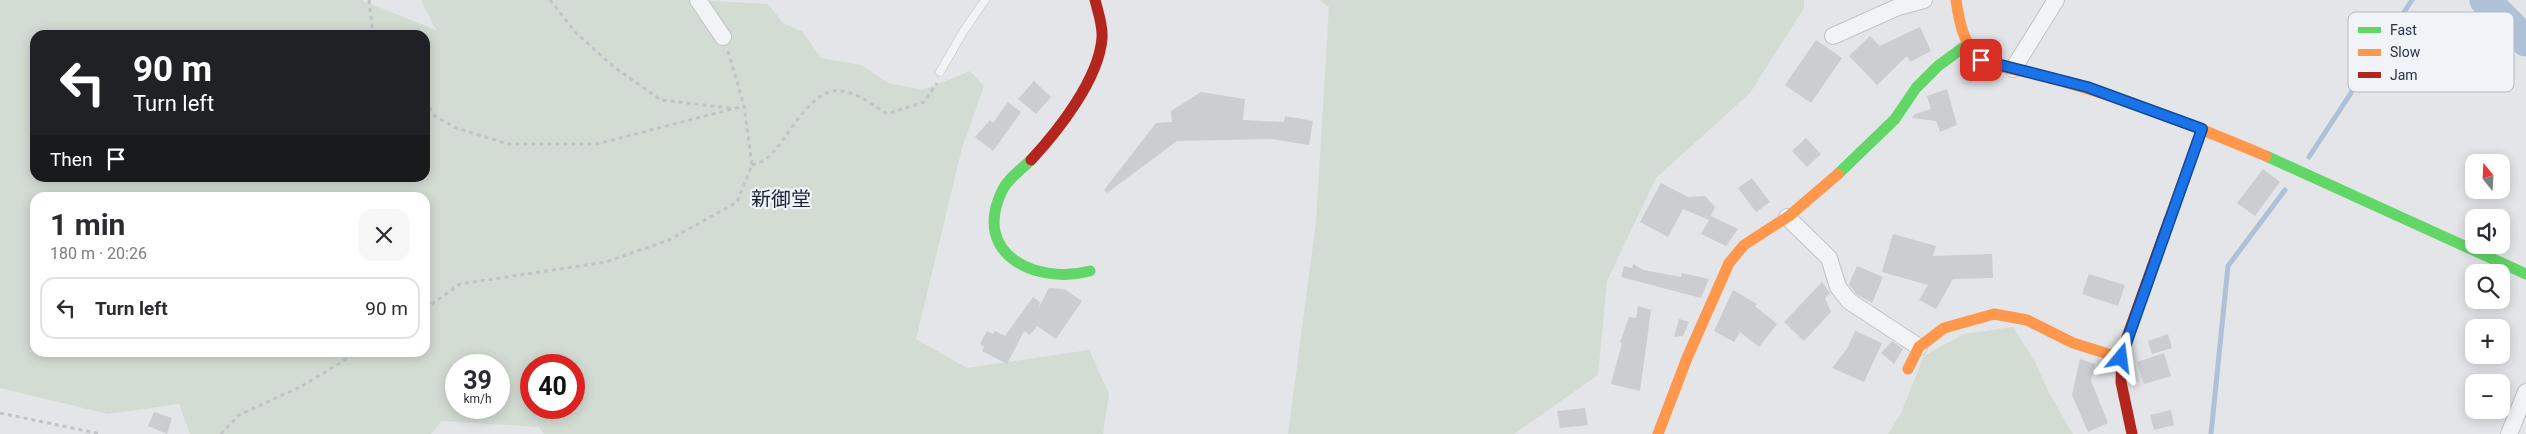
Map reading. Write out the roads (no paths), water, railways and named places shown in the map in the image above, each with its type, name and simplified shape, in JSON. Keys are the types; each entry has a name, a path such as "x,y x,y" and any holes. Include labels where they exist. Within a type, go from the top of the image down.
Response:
{"street":[{"path":"698,0 724,37"},
{"path":"1090,271 1053,275 1006,256 999,242 995,222 996,208 1003,190 1051,137 1070,110 1088,78 1102,44 1095,0"},
{"path":"1833,36 1898,6 1924,0"},
{"path":"1956,0 1959,20 1968,44 1981,60 2087,87 2202,129 2302,171 2526,274"},
{"path":"2013,69 2056,0"},
{"path":"1658,434 1687,358 1717,294 1729,263 1744,245 1786,217 1849,164 1894,119 1921,82 1938,66 1968,44"},
{"path":"2132,434 2121,382 2121,358 2202,129"},
{"path":"1786,217 1829,258 1838,288 1849,301 1919,347"},
{"path":"1908,369 1919,347 1944,328 1994,314 2026,320 2073,343 2121,358"},
{"path":"2509,434 2526,392"}],"lane":[{"path":"940,72 963,32 985,0"}],"waterway":[{"path":"2404,12 2412,0"},
{"path":"2485,0 2497,12"},
{"path":"2514,29 2526,41"},
{"path":"2309,157 2352,92"},
{"path":"2211,434 2228,266 2285,190"}],"district":[{"name":"新御堂","path":"781,199"}]}
